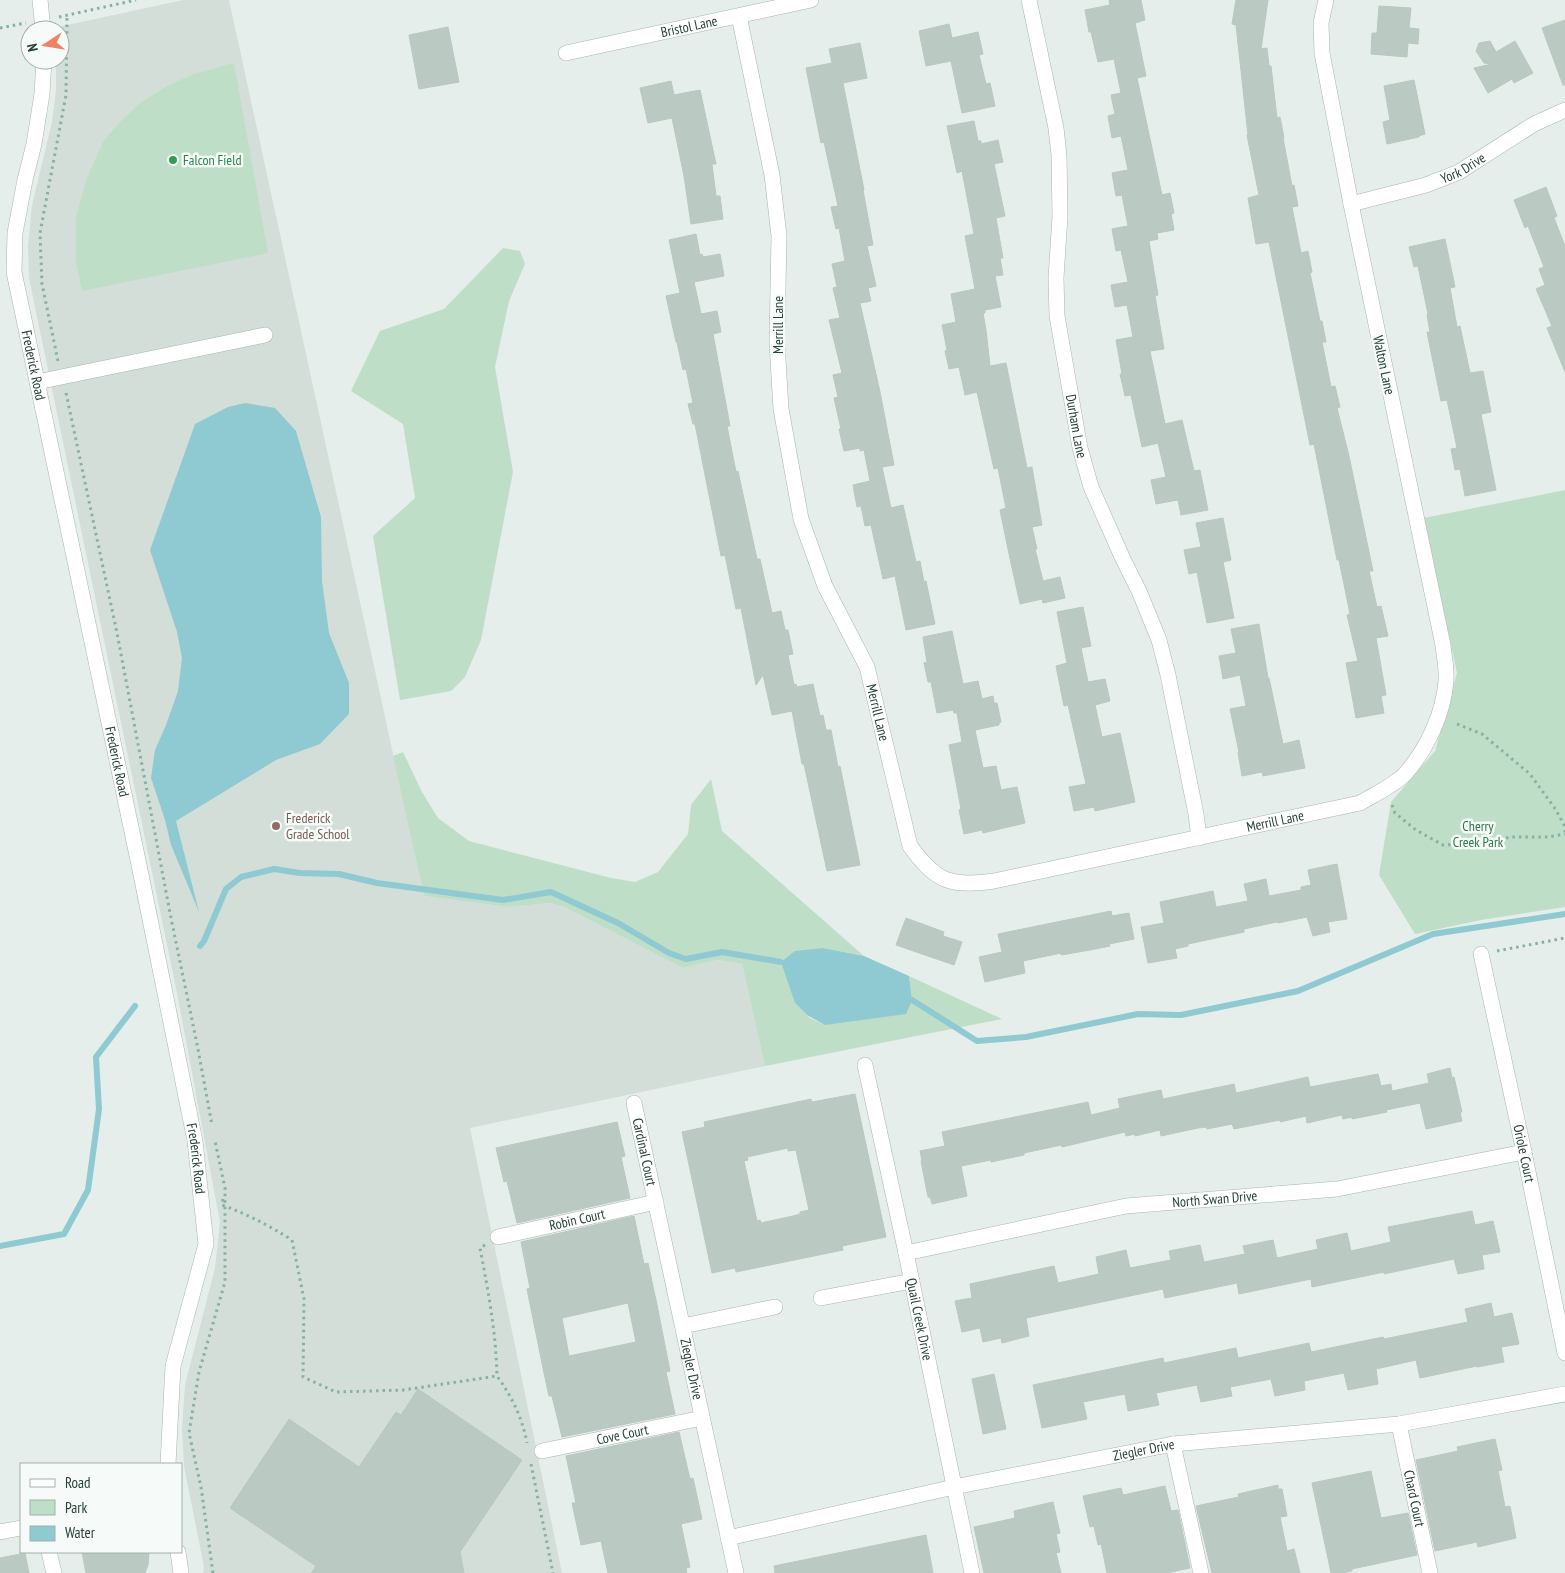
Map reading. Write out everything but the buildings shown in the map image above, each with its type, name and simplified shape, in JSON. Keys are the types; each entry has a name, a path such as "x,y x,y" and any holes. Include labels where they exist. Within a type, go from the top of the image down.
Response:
{"street":[{"path":"40,0 42,20"},
{"name":"Bristol Lane","path":"566,54 811,0"},
{"name":"Durham Lane","path":"1029,0 1056,128 1059,155 1060,216 1056,278 1057,316 1080,448 1090,487 1139,591 1159,640 1168,675 1196,814 1199,838"},
{"name":"Walton Lane","path":"1326,0 1321,24 1322,53 1351,204 1443,645 1446,679 1442,704 1433,730"},
{"name":"Merrill Lane","path":"739,16 772,175 779,236 777,343 781,409 801,519 825,586 868,667 910,846 923,863 938,876 954,883 973,884 1360,803 1404,775 1422,750 1433,730"},
{"name":"Frederick Road","path":"43,70 42,94 34,144 15,233 14,272 140,865 195,1141 206,1244 173,1366 168,1463"},
{"name":"York Drive","path":"1351,204 1426,185 1459,172 1534,124 1565,110"},
{"path":"37,382 265,335"},
{"name":"Oriole Court","path":"1480,954 1524,1152 1565,1354"},
{"name":"Quail Creek Drive","path":"865,1065 912,1280 972,1573"},
{"name":"Cardinal Court","path":"634,1103 656,1202"},
{"name":"North Swan Drive","path":"906,1253 1126,1206 1337,1189 1524,1152"},
{"name":"Robin Court","path":"498,1237 656,1202"},
{"name":"Ziegler Drive","path":"656,1202 736,1573"},
{"path":"821,1298 912,1280"},
{"path":"683,1326 775,1307"},
{"name":"Ziegler Drive","path":"728,1538 954,1488 1174,1444 1399,1424 1565,1394"},
{"name":"Cove Court","path":"534,1454 702,1418"},
{"name":"Chard Court","path":"1399,1424 1430,1573"},
{"path":"1174,1444 1201,1573"},
{"path":"0,1532 20,1528"},
{"path":"49,1553 54,1573"},
{"path":"178,1553 181,1573"}],"path":[{"path":"136,0 67,15 66,95 40,233 42,284 117,633 182,975"},
{"path":"1391,802 1395,813 1416,830 1444,845 1473,844 1512,837 1548,837 1565,833 1564,825 1556,810 1530,774 1482,734 1457,724"},
{"path":"1480,954 1565,938"},
{"path":"225,1188 222,1205 242,1212 292,1240 304,1299 303,1377 336,1392 403,1390 497,1376"},
{"path":"498,1237 480,1248 492,1316 497,1376 510,1394 524,1424 534,1454 553,1573"}],"shaded area":[{"name":"Frederick Grade School","path":"183,0 229,0 424,896 509,907 550,903 564,907 683,968 717,960 742,964 765,1066 470,1128 562,1573 203,1573 204,1567 184,1466 182,1430 185,1385 215,1268 220,1222 177,993 29,278 28,247 32,205 52,122 56,91 56,70 70,70 70,25"}],"green space":[{"name":"Falcon Field","path":"234,63 268,253 82,291 76,262 76,217 87,178 103,142 139,104 167,86 194,74"},
{"path":"503,248 520,251 525,264 509,301 495,367 513,472 481,640 465,677 451,691 400,700 373,536 415,498 403,424 351,391 380,331 444,309"},
{"name":"Cherry Creek Park","path":"1565,490 1565,907 1481,920 1415,934 1379,875 1391,802 1435,751 1457,673 1424,518"},
{"path":"403,752 422,792 438,818 469,841 611,878 635,882 658,872 688,834 691,805 711,779 722,831 864,956 823,948 795,1003 810,1018 825,1025 912,1000 909,976 1002,1019 765,1066 742,964 717,960 683,968 564,907 550,903 509,907 424,896 393,756"}],"water":[{"path":"245,403 275,408 296,431 321,517 322,581 329,633 349,683 349,714 320,744 276,760 176,821 199,912 171,845 151,778 155,750 178,691 182,658 177,632 150,550 195,424 228,407"},
{"path":"823,948 864,956 909,976 912,1000 906,1014 825,1025 807,1015 795,1003 781,962 795,951"}],"waterway":[{"path":"200,946 204,941 226,889 241,877 274,869 300,873 339,874 377,883 503,900 551,892 618,923 669,953 686,959 722,952 781,962"},
{"path":"912,1000 977,1041 1026,1037 1138,1014 1181,1015 1298,991 1433,934 1565,914"},
{"path":"0,1246 64,1234 88,1190 99,1109 96,1057 135,1006"}],"place":[{"name":"Falcon Field","path":"173,160"},
{"name":"Frederick Grade School","path":"276,826"}]}
